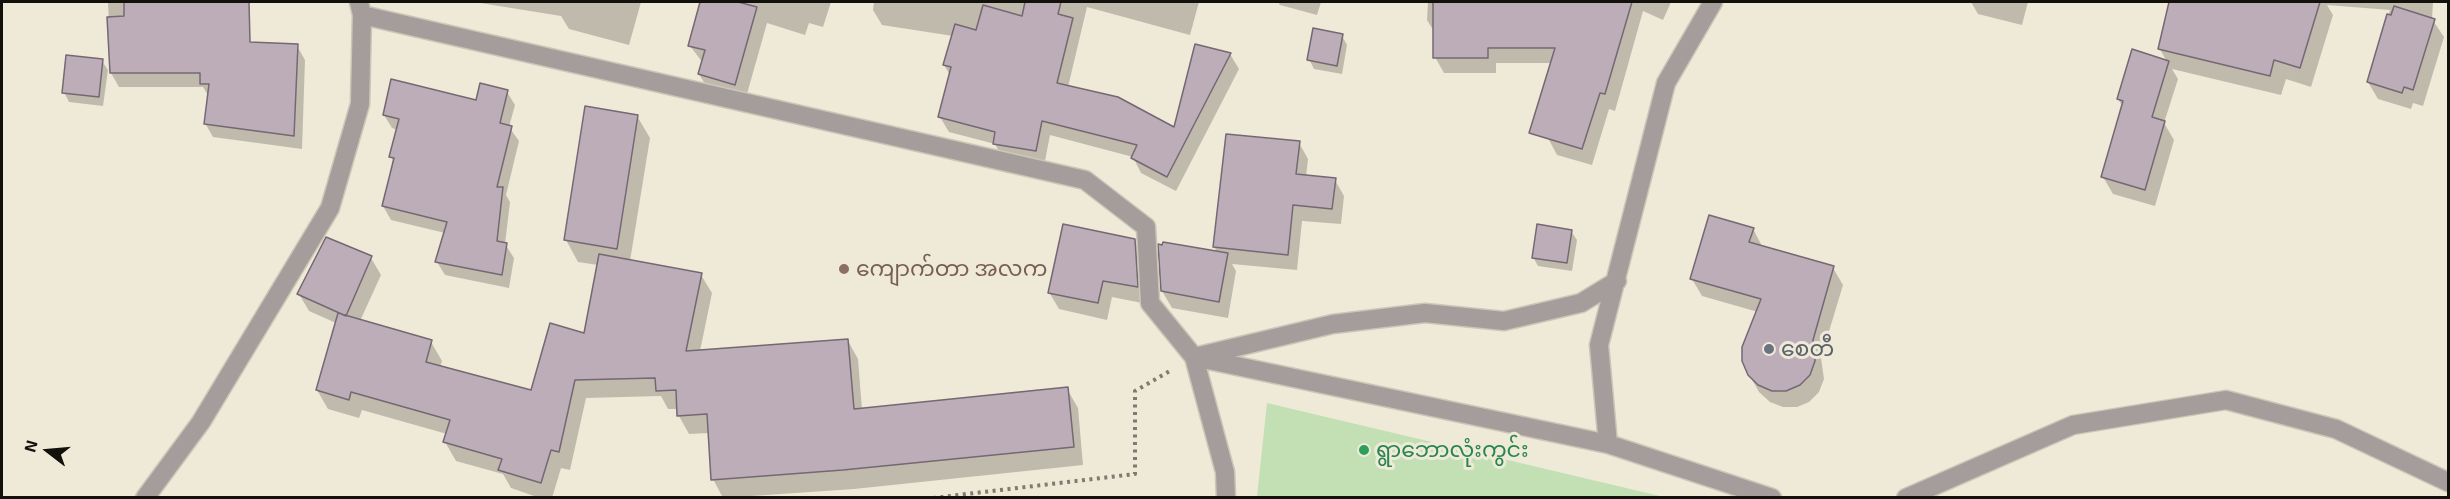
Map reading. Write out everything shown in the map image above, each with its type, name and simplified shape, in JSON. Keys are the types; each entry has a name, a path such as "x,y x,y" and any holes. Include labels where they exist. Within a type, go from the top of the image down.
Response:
{"street":[{"path":"1608,444 1599,345 1666,83 1713,2"},
{"path":"146,498 201,422 330,208 360,104 361,8 1084,180 1146,227 1150,303 1194,357 1225,472 1226,498"},
{"path":"1194,357 1333,324 1414,314 1425,313 1504,321 1581,303 1617,281"},
{"path":"1194,357 1608,444 1772,498"},
{"path":"1906,498 2073,425 2226,400 2336,429 2448,482"}],"path":[{"path":"933,498 1135,474 1135,391 1194,357"}],"green space":[{"name":"ရွာဘောလုံးကွင်း","path":"1267,403 1664,497 1257,497"}],"building":[{"path":"124,2 249,2 250,42 298,44 294,136 204,124 209,84 200,84 200,73 110,73 107,17 124,16"},
{"path":"700,2 738,2 757,7 735,85 698,74 705,50 688,46"},
{"path":"1025,2 1061,2 1058,14 1073,18 1057,83 1118,97 1174,127 1195,44 1231,53 1167,177 1131,158 1137,145 1042,121 1036,151 993,144 995,132 938,117 951,67 943,65 955,24 976,30 983,5 1022,16"},
{"path":"1433,2 1632,2 1605,94 1600,93 1582,149 1529,133 1555,48 1488,48 1488,58 1433,58"},
{"path":"2169,2 2320,2 2300,68 2274,60 2270,76 2158,49"},
{"path":"2394,6 2435,19 2413,90 2404,87 2402,93 2367,82 2387,14 2391,15"},
{"path":"1313,28 1343,34 1337,66 1307,60"},
{"path":"2132,49 2169,61 2152,117 2165,121 2145,190 2101,177 2123,101 2117,99"},
{"path":"66,55 103,59 99,97 62,93"},
{"path":"391,79 476,100 480,83 508,90 500,123 512,126 497,187 503,187 497,241 507,243 502,275 435,262 447,222 382,206 394,158 389,157 399,119 383,115"},
{"path":"585,106 638,115 617,249 564,240"},
{"path":"1226,134 1300,141 1296,174 1336,178 1332,209 1293,205 1288,255 1213,247"},
{"path":"1709,215 1754,228 1749,242 1834,266 1813,340 1815,361 1810,375 1800,385 1786,391 1772,391 1758,385 1748,375 1742,361 1742,347 1761,299 1690,279"},
{"path":"1063,224 1135,239 1138,287 1103,281 1098,303 1048,293"},
{"path":"1537,224 1572,230 1567,263 1532,258"},
{"path":"326,237 372,256 346,316 297,294"},
{"path":"1163,242 1228,253 1219,302 1161,291 1158,244 1162,245"},
{"path":"599,254 702,273 686,351 848,339 854,409 1068,387 1074,447 843,470 711,480 707,414 677,416 676,390 656,391 655,378 575,380 559,452 551,450 541,483 498,470 502,459 443,442 450,420 351,392 349,400 316,390 338,313 432,340 426,362 531,390 550,323 584,333"}],"place":[{"name":"ကျောက်တာ အလက","path":"844,269"},
{"name":"စေတီ","path":"1769,349"},
{"name":"ရွာဘောလုံးကွင်း","path":"1364,450"}]}
